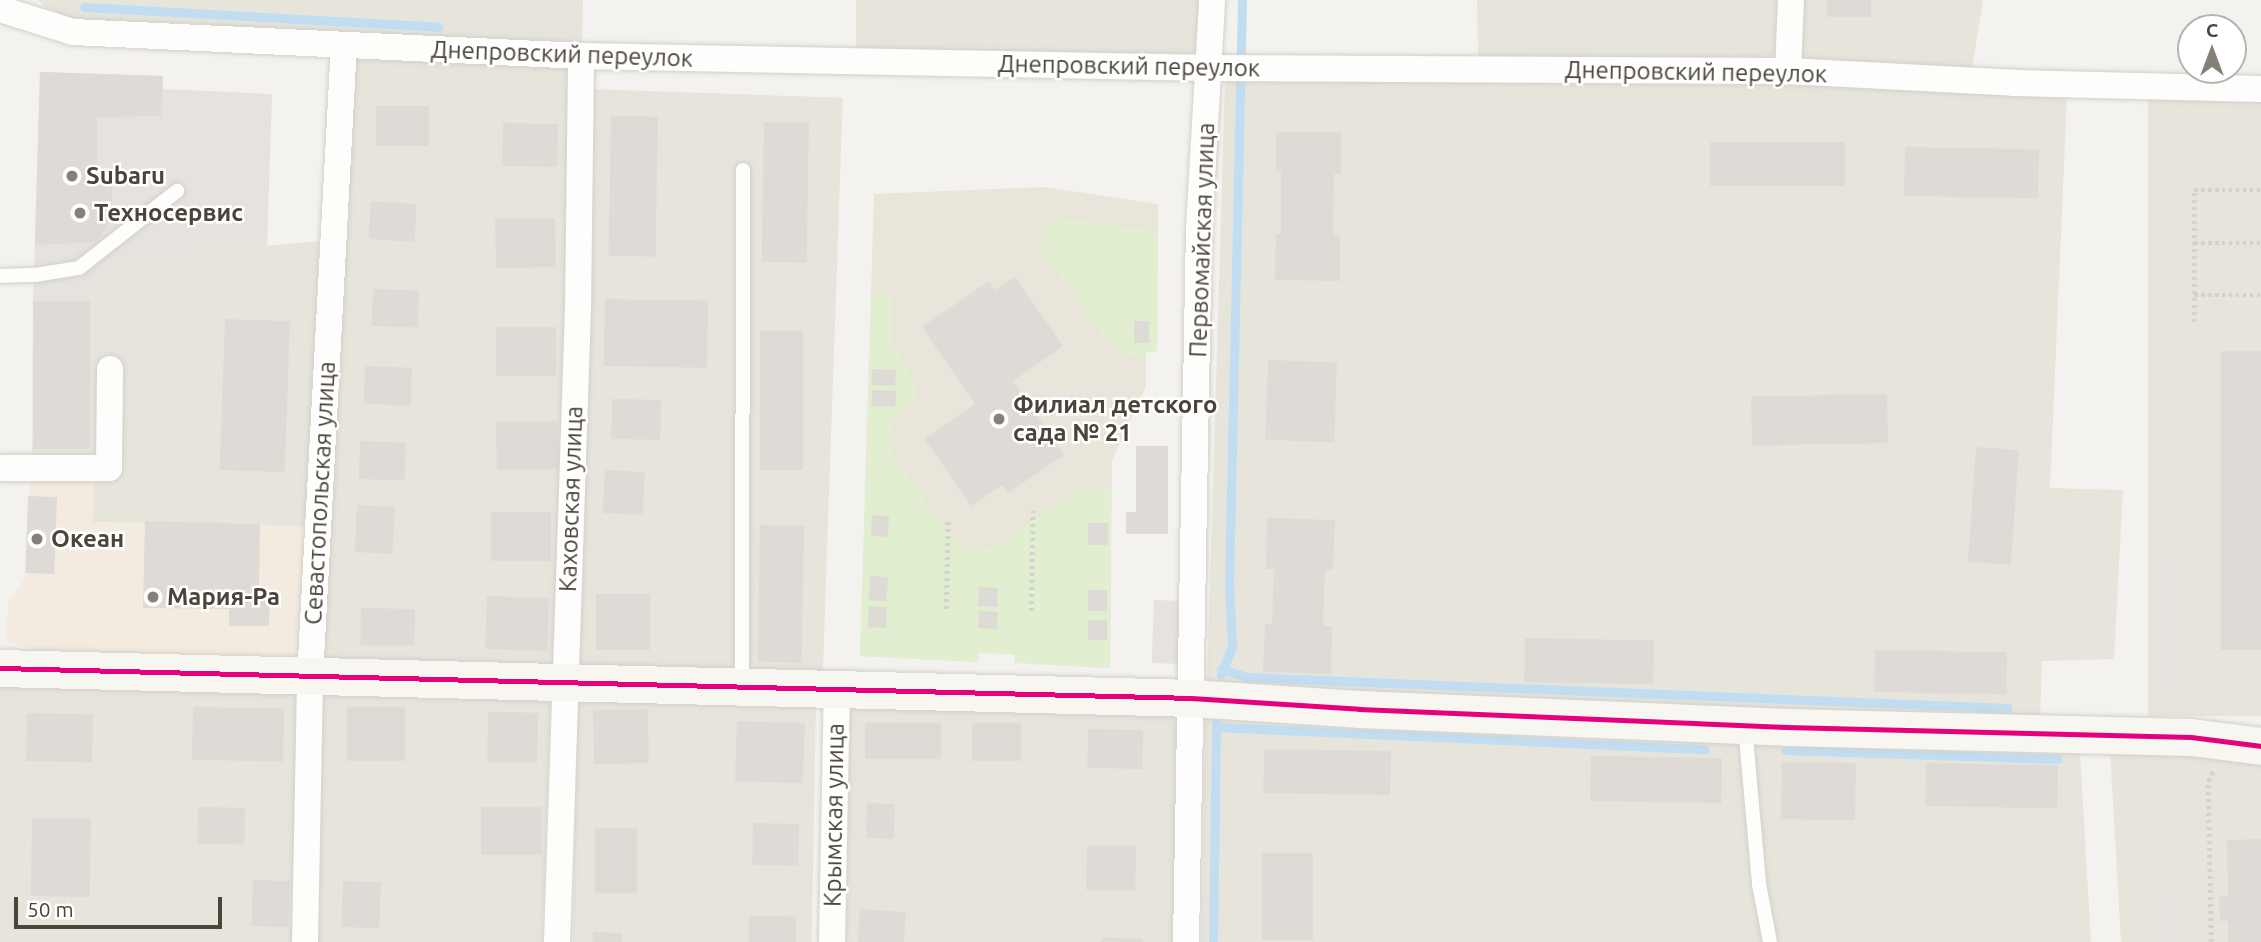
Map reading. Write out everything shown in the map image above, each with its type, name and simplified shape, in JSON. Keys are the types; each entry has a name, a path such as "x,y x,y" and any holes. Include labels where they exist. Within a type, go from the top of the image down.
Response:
{"street":[{"name":"Первомайская улица","path":"1186,942 1199,228 1212,0"},
{"path":"1788,71 1791,0"},
{"name":"Днепровский переулок","path":"0,9 74,32 581,57 1210,68 1788,71 2014,83 2261,89"},
{"name":"Севастопольская улица","path":"305,942 310,678 344,45"},
{"name":"Каховская улица","path":"557,942 578,310 581,57"},
{"path":"0,468 109,468 110,369"},
{"path":"0,668 310,678 564,681 1191,698 1359,709 1745,725 2191,737 2261,746"},
{"name":"Крымская улица","path":"832,942 837,689"}],"lane":[{"path":"742,686 743,170"},
{"path":"0,276 35,275 79,268 177,191"},
{"path":"1745,725 1759,884 1770,942"}],"path":[{"path":"2194,322 2194,190 2261,190"},
{"path":"2194,243 2261,243"},
{"path":"2194,295 2261,295"},
{"path":"1031,611 1033,511"},
{"path":"946,609 948,519"},
{"path":"2211,942 2208,781 2209,774 2216,768"}],"shaded area":[{"path":"38,0 583,0 582,49 80,24 44,6"},
{"path":"856,0 1200,0 1200,53 856,53"},
{"path":"1477,0 1983,0 1972,69 1791,60 1478,56"},
{"path":"356,54 571,61 568,313 556,666 321,662"},
{"path":"40,72 163,76 163,89 272,94 267,246 106,261 90,301 33,301"},
{"path":"1225,81 1790,85 2067,97 2050,488 2123,490 2114,659 2042,661 2040,717 1359,696 1207,684"},
{"path":"591,89 843,98 823,674 571,666"},
{"path":"2148,96 2261,96 2261,716 2148,716"},
{"name":"Филиал детского сада № 21","path":"1044,187 1158,204 1157,351 1146,352 1146,386 1112,461 1110,668 1014,663 1014,654 979,653 978,662 860,656 874,194"},
{"path":"319,241 308,526 92,522 32,477 33,301 90,301 105,261"},
{"path":"32,477 94,477 93,522 308,526 296,658 42,652 6,641 8,604 28,573 28,496"},
{"path":"2156,553 2178,553 2178,696 2156,696"},
{"path":"1154,600 1192,601 1190,664 1152,663"},
{"path":"0,680 303,685 298,942 0,942"},
{"path":"323,689 551,697 542,942 314,942"},
{"path":"577,699 816,703 812,942 573,942"},
{"path":"850,703 1178,709 1174,942 846,942"},
{"path":"1205,716 2080,753 2091,942 1202,942"},
{"path":"2110,751 2213,755 2261,764 2261,942 2121,942"},
{"path":"2157,884 2180,884 2180,942 2157,942"}],"green space":[{"path":"1058,217 1158,232 1157,351 1146,352 1146,358 1132,357 1121,353 1106,340 1041,250 1041,230"},
{"path":"872,294 891,295 890,339 918,387 914,400 892,421 889,444 896,459 946,530 963,549 974,552 992,548 1081,487 1111,488 1110,668 1014,663 1014,654 979,653 978,662 860,656"}],"building":[{"path":"1827,0 1871,0 1871,17 1827,17"},
{"path":"40,72 163,76 161,116 97,117 97,186 112,186 111,220 96,242 35,245"},
{"path":"376,106 429,106 429,146 376,146"},
{"path":"611,116 658,117 656,257 609,256"},
{"path":"764,122 809,123 807,263 762,262"},
{"path":"503,123 558,124 557,167 502,166"},
{"path":"1276,132 1341,132 1341,174 1334,174 1333,235 1340,236 1340,281 1275,280 1276,234 1281,234 1281,172 1276,172"},
{"path":"1710,142 1845,142 1845,186 1710,186"},
{"path":"1905,147 2039,149 2038,198 1904,196"},
{"path":"371,201 417,204 414,242 368,239"},
{"path":"555,218 556,267 496,268 495,219"},
{"path":"1015,277 1063,346 1013,381 1064,455 1008,493 1002,485 971,506 925,439 975,404 922,327 989,281 995,290"},
{"path":"373,289 419,291 418,328 372,326"},
{"path":"605,299 708,301 707,368 604,366"},
{"path":"33,301 90,301 90,449 33,449"},
{"path":"225,319 290,321 285,472 220,470"},
{"path":"1134,321 1149,321 1149,343 1134,343"},
{"path":"496,327 556,327 556,376 496,376"},
{"path":"760,331 803,331 803,470 760,470"},
{"path":"2221,351 2261,351 2261,650 2221,650"},
{"path":"1268,360 1337,362 1334,442 1265,440"},
{"path":"365,366 412,368 411,406 364,404"},
{"path":"872,369 896,370 895,386 871,385"},
{"path":"872,390 896,391 895,407 871,406"},
{"path":"1887,394 1888,443 1752,445 1751,396"},
{"path":"612,399 661,400 660,440 611,439"},
{"path":"557,421 558,469 497,470 496,422"},
{"path":"360,441 406,443 405,481 359,479"},
{"path":"1136,446 1168,446 1168,534 1126,534 1126,512 1136,512"},
{"path":"1976,447 2019,450 2011,565 1968,562"},
{"path":"605,470 645,472 643,515 603,513"},
{"path":"28,496 57,497 54,574 25,573"},
{"path":"357,505 395,507 392,554 355,552"},
{"path":"491,512 551,512 551,561 491,561"},
{"path":"872,515 889,516 888,537 871,536"},
{"path":"1267,518 1335,520 1333,570 1325,569 1323,626 1332,626 1331,674 1263,672 1265,624 1272,624 1274,569 1266,569"},
{"path":"145,521 260,524 259,597 270,597 269,626 229,626 229,609 143,608"},
{"path":"1088,523 1108,523 1108,545 1088,545"},
{"path":"760,525 804,526 802,663 758,662"},
{"path":"870,576 888,577 887,601 869,600"},
{"path":"979,587 998,588 997,607 978,606"},
{"path":"1088,590 1107,590 1107,611 1088,611"},
{"path":"596,594 650,594 650,650 596,650"},
{"path":"487,596 549,598 547,651 485,649"},
{"path":"869,606 887,607 886,628 868,627"},
{"path":"361,608 415,609 414,646 360,645"},
{"path":"979,611 998,612 997,629 978,628"},
{"path":"1088,620 1107,620 1107,640 1088,640"},
{"path":"1525,638 1654,640 1653,684 1524,682"},
{"path":"1875,650 2007,652 2006,694 1874,692"},
{"path":"193,707 284,709 283,762 192,760"},
{"path":"347,707 405,707 405,761 347,761"},
{"path":"648,709 649,763 594,764 593,710"},
{"path":"488,712 538,713 537,763 487,762"},
{"path":"27,713 93,714 92,762 26,761"},
{"path":"737,721 805,723 803,783 735,781"},
{"path":"865,723 941,723 941,759 865,759"},
{"path":"972,723 1021,723 1021,761 972,761"},
{"path":"1088,729 1143,730 1142,769 1087,768"},
{"path":"1264,749 1391,751 1390,795 1263,793"},
{"path":"1591,756 1722,758 1721,803 1590,801"},
{"path":"1782,762 1856,763 1855,820 1781,819"},
{"path":"1926,763 2058,765 2057,808 1925,806"},
{"path":"867,803 895,804 894,839 866,838"},
{"path":"198,807 245,808 244,845 197,844"},
{"path":"481,807 541,807 541,855 481,855"},
{"path":"32,818 91,819 90,897 31,896"},
{"path":"753,823 799,824 798,866 752,865"},
{"path":"595,828 637,828 637,893 595,893"},
{"path":"2261,839 2261,942 2228,942 2228,921 2220,921 2219,896 2228,895 2227,840"},
{"path":"1087,845 1136,846 1135,891 1086,890"},
{"path":"1262,853 1313,853 1313,940 1262,940"},
{"path":"253,880 290,881 288,927 251,926"},
{"path":"343,881 381,882 379,928 341,927"},
{"path":"860,909 906,912 904,942 858,942"},
{"path":"749,916 796,917 796,942 749,942"},
{"path":"593,932 622,933 622,942 593,942"},
{"path":"1102,937 1143,939 1143,942 1101,942"}],"waterway":[{"path":"1221,674 1232,647 1229,584 1242,0"},
{"path":"84,7 438,27"},
{"path":"1221,669 1247,677 2007,708"},
{"path":"1213,942 1216,724"},
{"path":"1216,727 1705,749"},
{"path":"1785,750 2058,759"}],"transit line":[{"path":"0,668 1191,698 1359,709 1786,727 2191,737 2261,746"}],"place":[{"name":"Subaru","path":"72,176"},
{"name":"Техносервис","path":"80,213"},
{"name":"Филиал детского сада № 21","path":"999,419"},
{"name":"Океан","path":"37,539"},
{"name":"Мария-Ра","path":"153,597"}]}
